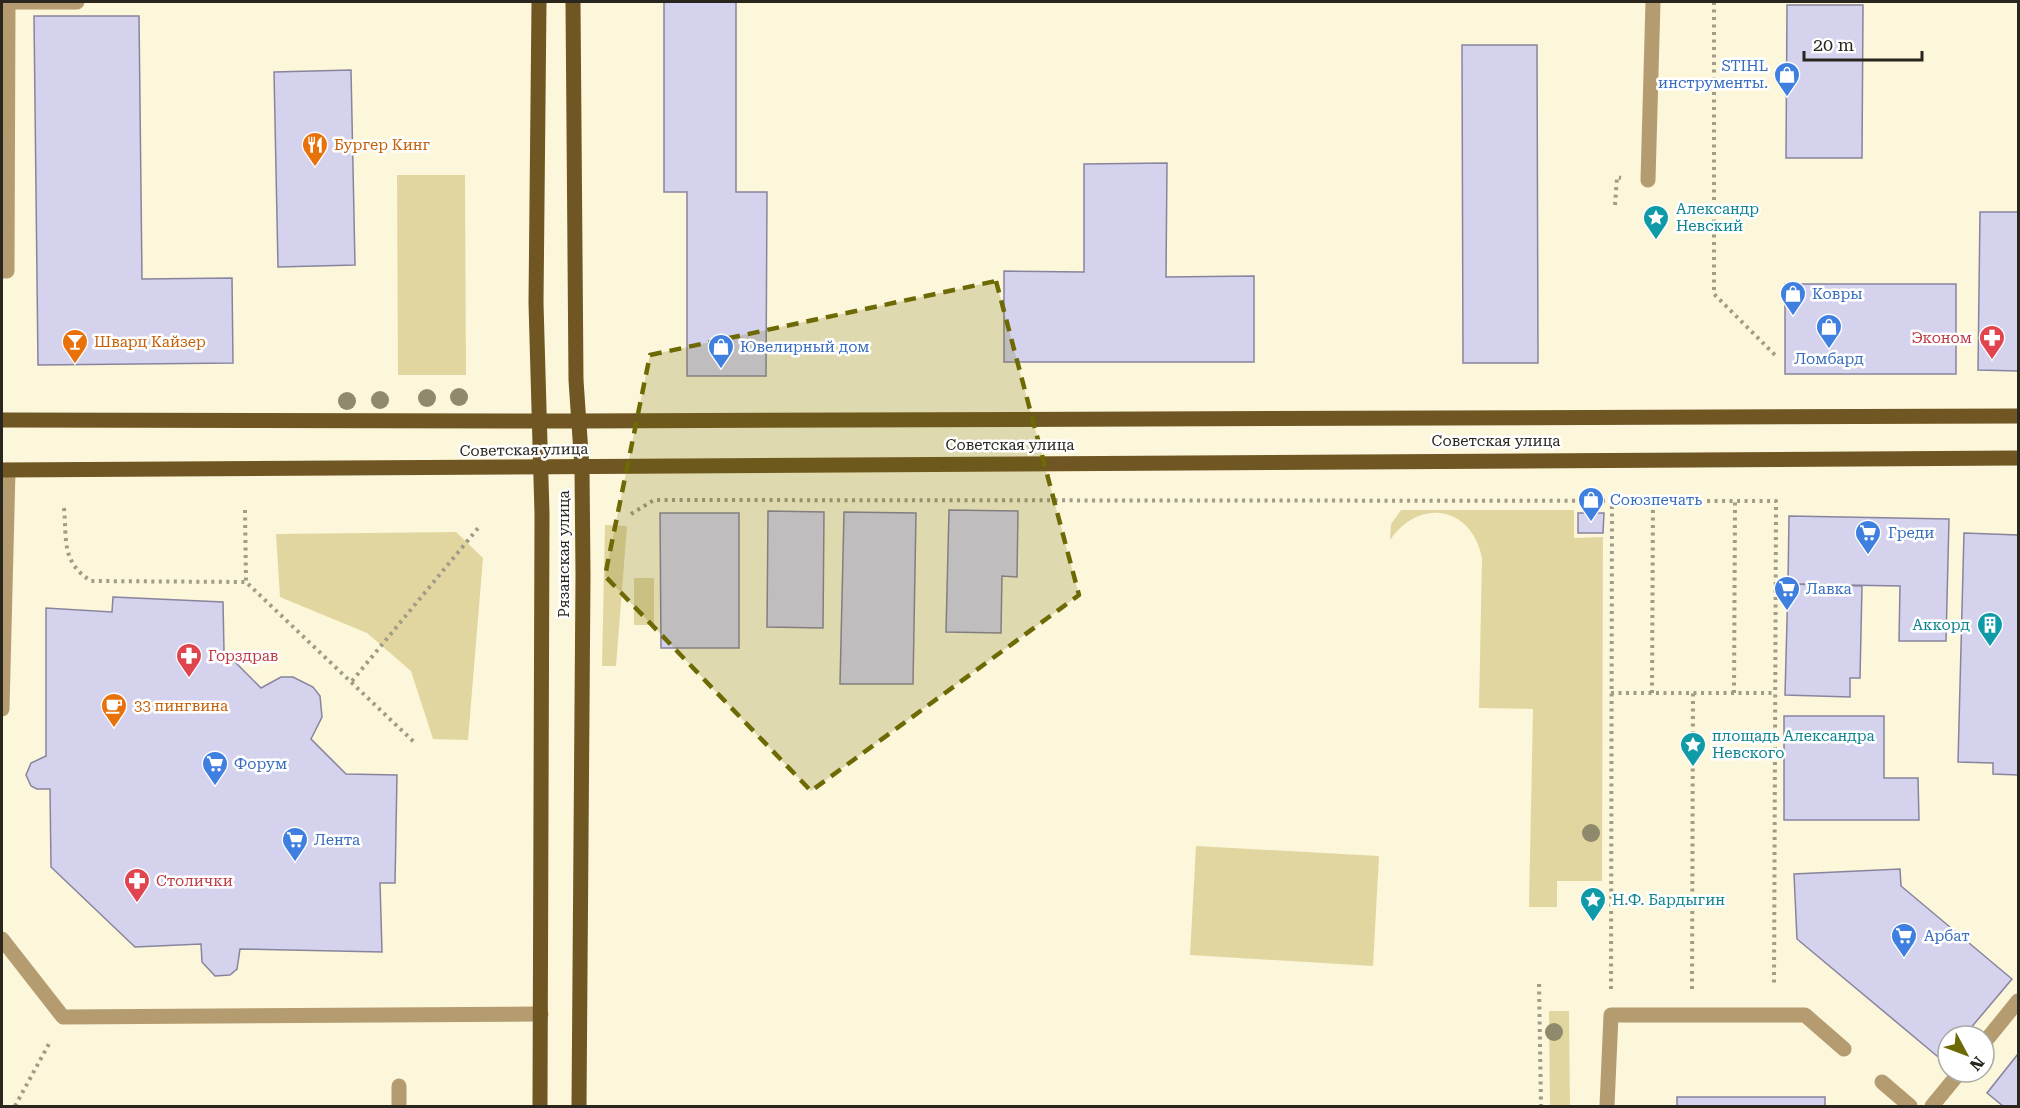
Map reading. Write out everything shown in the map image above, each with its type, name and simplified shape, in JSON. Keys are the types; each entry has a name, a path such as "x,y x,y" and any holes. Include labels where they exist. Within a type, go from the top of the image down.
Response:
{"main road":[{"name":"Рязанская улица","path":"539,2 536,303 541,468 540,1107"},
{"name":"Рязанская улица","path":"573,2 579,421 582,468 579,1107"},
{"name":"Советская улица","path":"2,420 579,421 2019,416"},
{"name":"Советская улица","path":"5,470 582,468 1544,459 2019,458"}],"street":[{"path":"2,271 7,270 8,2 77,2"},
{"path":"1648,180 1653,2"},
{"path":"2,709 5,470"},
{"path":"2,939 63,1017 541,1014"},
{"path":"1996,1028 2019,1000"},
{"path":"1607,1107 1611,1015 1805,1015 1844,1049"},
{"path":"1882,1082 1910,1107"},
{"path":"1932,1107 1950,1084"},
{"path":"399,1086 399,1107"}],"path":[{"path":"1714,2 1714,294 1775,355"},
{"path":"631,513 654,500 1776,501 1774,1015"},
{"path":"1652,693 1653,500"},
{"path":"1611,1015 1612,501"},
{"path":"1734,693 1735,501"},
{"path":"64,508 69,562 77,572 91,581 246,582 415,743"},
{"path":"245,510 246,582"},
{"path":"352,681 479,527"},
{"path":"1611,693 1775,693"},
{"path":"1692,1014 1693,693"},
{"path":"1539,984 1541,1107"},
{"path":"15,1107 63,1017"}],"highlighted area":[{"path":"996,281 1079,595 811,791 605,576 650,355"}],"shaded area":[{"path":"397,175 465,175 466,375 398,375"},
{"path":"1401,510 1574,510 1574,538 1603,537 1602,881 1557,881 1557,907 1529,907 1533,709 1479,708 1482,558 1476,541 1467,527 1456,518 1443,513 1429,513 1415,517 1402,526 1390,540 1391,524"},
{"path":"605,525 627,526 616,666 602,666"},
{"path":"456,532 483,558 468,740 433,739 411,671 367,633 280,597 276,534"},
{"path":"634,578 654,578 654,625 634,625"},
{"path":"1196,846 1379,856 1373,966 1190,955"},
{"path":"1549,1011 1569,1011 1570,1106 1550,1106"}],"building":[{"path":"664,2 736,2 736,192 767,192 766,376 687,376 687,192 664,192"},
{"path":"1787,5 1863,5 1862,158 1786,158"},
{"path":"34,16 139,16 142,279 232,278 233,363 38,365"},
{"path":"1462,45 1537,45 1538,363 1463,363"},
{"name":"Бургер Кинг","path":"351,70 355,265 278,267 274,72"},
{"path":"1167,163 1166,277 1254,276 1254,362 1004,362 1004,271 1084,272 1084,164"},
{"path":"1980,212 2018,212 2018,371 1978,370"},
{"path":"1785,284 1956,284 1956,374 1785,374"},
{"path":"949,510 1018,511 1017,577 1002,576 1001,633 946,632"},
{"path":"768,511 824,512 823,628 767,627"},
{"path":"844,512 916,513 913,684 840,684"},
{"path":"660,513 739,513 739,648 661,648"},
{"name":"Союзпечать","path":"1578,513 1604,513 1603,533 1578,533"},
{"name":"Греди","path":"1789,516 1949,519 1946,641 1899,641 1900,586 1788,584"},
{"name":"Аккорд","path":"1964,533 2018,535 2018,775 1993,774 1993,763 1958,762"},
{"path":"1788,584 1862,586 1860,678 1850,678 1850,697 1785,695"},
{"name":"Форум","path":"113,597 223,602 224,651 261,688 281,677 293,677 313,687 320,696 322,717 311,739 346,774 397,775 395,883 380,883 382,952 240,949 237,969 230,975 215,976 202,962 201,944 135,947 51,867 50,789 37,789 31,786 26,775 31,763 46,756 46,608 112,612"},
{"path":"1784,716 1884,716 1884,778 1918,778 1919,820 1784,820"},
{"name":"Арбат","path":"1900,869 1901,886 2012,979 1974,1024 1936,1024 1936,1055 1797,939 1794,874"},
{"path":"2018,1054 2018,1106 2003,1106 1987,1093"},
{"path":"1677,1097 1825,1097 1825,1106 1677,1106"}],"place":[{"name":"STIHL инструменты.","path":"1787,98"},
{"name":"Бургер Кинг","path":"315,168"},
{"name":"Александр Невский","path":"1656,241"},
{"name":"Ковры","path":"1793,317"},
{"name":"Ломбард","path":"1829,350"},
{"name":"Эконом","path":"1992,361"},
{"name":"Шварц Кайзер","path":"75,365"},
{"name":"Ювелирный дом","path":"721,370"},
{"name":"Союзпечать","path":"1591,523"},
{"name":"Греди","path":"1868,556"},
{"name":"Лавка","path":"1787,612"},
{"name":"Аккорд","path":"1990,648"},
{"name":"Горздрав","path":"189,679"},
{"name":"33 пингвина","path":"114,729"},
{"name":"площадь Александра Невского","path":"1693,768"},
{"name":"Форум","path":"215,787"},
{"name":"Лента","path":"295,863"},
{"name":"Столички","path":"137,904"},
{"name":"Н.Ф. Бардыгин","path":"1593,923"},
{"name":"Арбат","path":"1904,959"}]}
